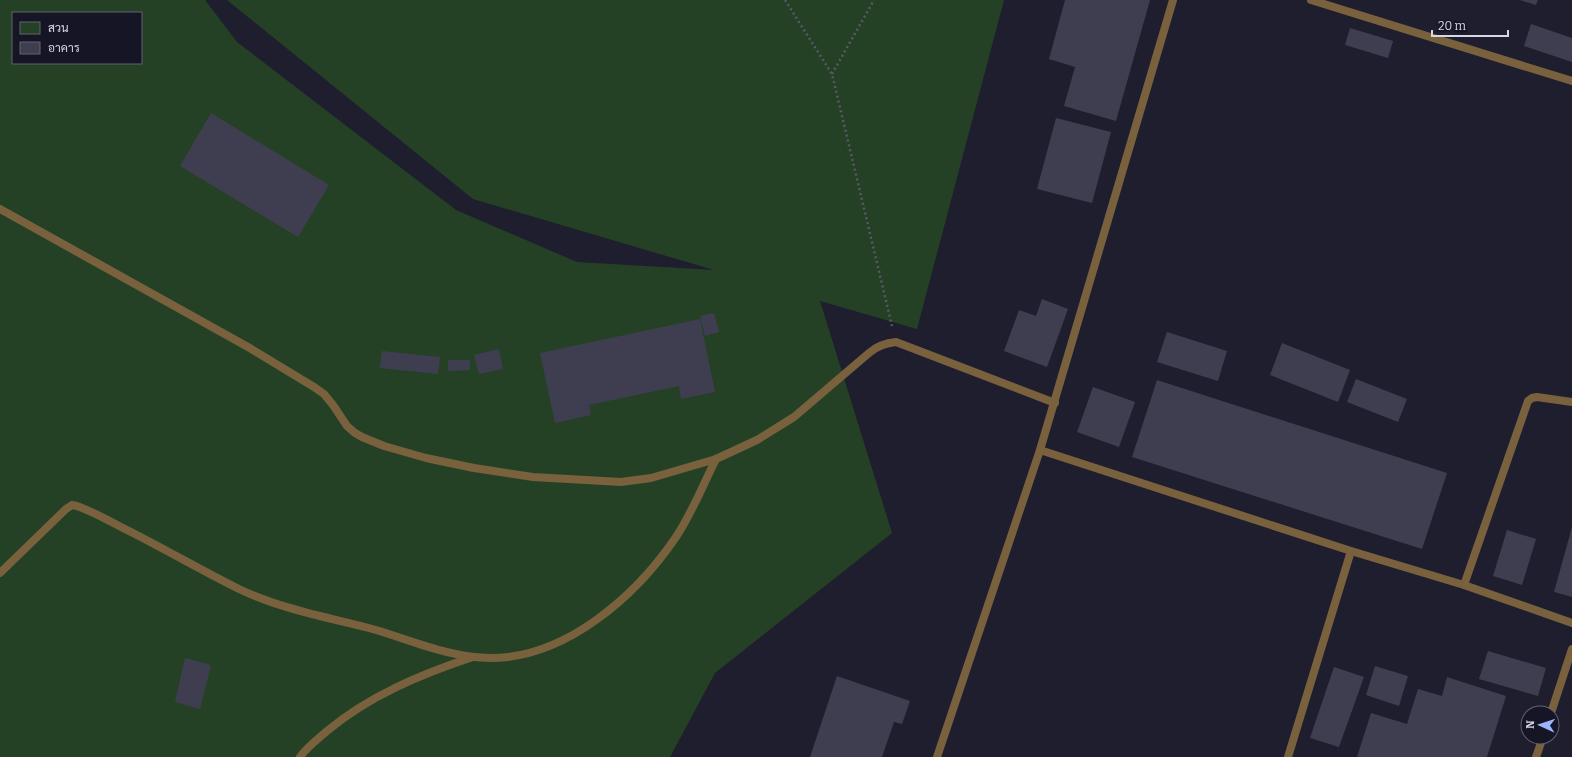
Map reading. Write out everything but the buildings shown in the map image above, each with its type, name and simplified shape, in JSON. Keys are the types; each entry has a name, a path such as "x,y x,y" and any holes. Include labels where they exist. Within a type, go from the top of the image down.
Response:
{"lane":[{"path":"937,757 1055,403 1173,0"},
{"path":"1311,0 1572,81"},
{"path":"0,209 248,347 314,387 324,394 347,426 362,437 384,446 426,458 474,468 533,477 621,482 651,478 716,459 777,429 794,417 876,348 882,344 896,342 1055,403"},
{"path":"1464,585 1528,402 1537,396 1572,402"},
{"path":"1040,450 1351,551 1464,585 1572,623"},
{"path":"0,574 66,508 72,505 77,506 257,597 445,651 491,658 525,653 549,646 577,632 611,608 644,578 676,536 690,513 716,459"},
{"path":"1288,757 1351,551"},
{"path":"1554,705 1572,648"},
{"path":"300,757 311,745 333,726 381,695 430,672 476,656"},
{"path":"1536,757 1540,745"}],"path":[{"path":"785,0 832,74 896,342"},
{"path":"832,74 874,0"}],"green space":[{"path":"0,0 205,0 237,42 456,210 577,262 714,270 473,199 227,0 1004,0 917,329 820,301 892,533 715,673 670,757 0,757"}]}
